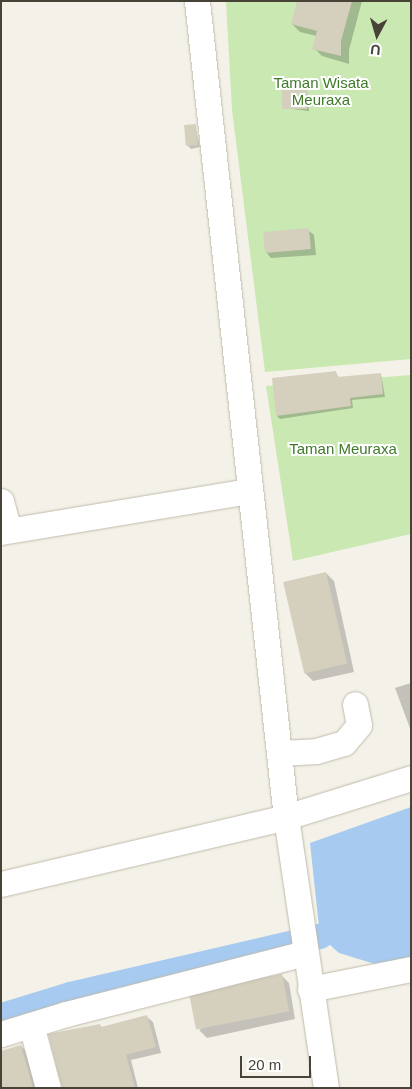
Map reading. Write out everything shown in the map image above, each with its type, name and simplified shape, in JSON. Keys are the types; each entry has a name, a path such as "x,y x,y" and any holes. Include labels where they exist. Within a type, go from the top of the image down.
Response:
{"street":[{"path":"197,1 288,822 310,989 326,1088"},
{"path":"1,501 5,531 250,491"},
{"path":"280,753 316,751 344,743 359,725 355,704"},
{"path":"1,884 288,822 411,778"},
{"path":"1,1034 304,946"},
{"path":"310,989 411,970"},
{"path":"31,1025 48,1088"}],"green space":[{"name":"Taman Wisata Meuraxa","path":"226,1 411,1 411,359 265,372 232,110"},
{"name":"Taman Meuraxa","path":"411,375 411,534 293,561 266,386"}],"water":[{"path":"411,807 411,960 375,964 339,953 320,936 310,843"}],"building":[{"path":"297,1 352,1 341,41 341,56 312,49 317,31 291,24"},
{"path":"282,89 307,89 307,109 282,109"},
{"path":"196,124 198,145 186,146 184,125"},
{"path":"309,228 311,249 265,253 263,232"},
{"path":"336,371 337,377 381,373 383,394 350,398 351,406 276,416 272,378"},
{"path":"326,572 347,664 304,673 283,582"},
{"path":"282,974 289,1011 196,1029 189,992"},
{"path":"147,1015 156,1047 126,1055 135,1088 62,1088 48,1034 100,1024 101,1027"},
{"path":"21,1045 33,1088 1,1088 1,1051"}],"waterway":[{"path":"1,1015 70,994 320,936"}]}
